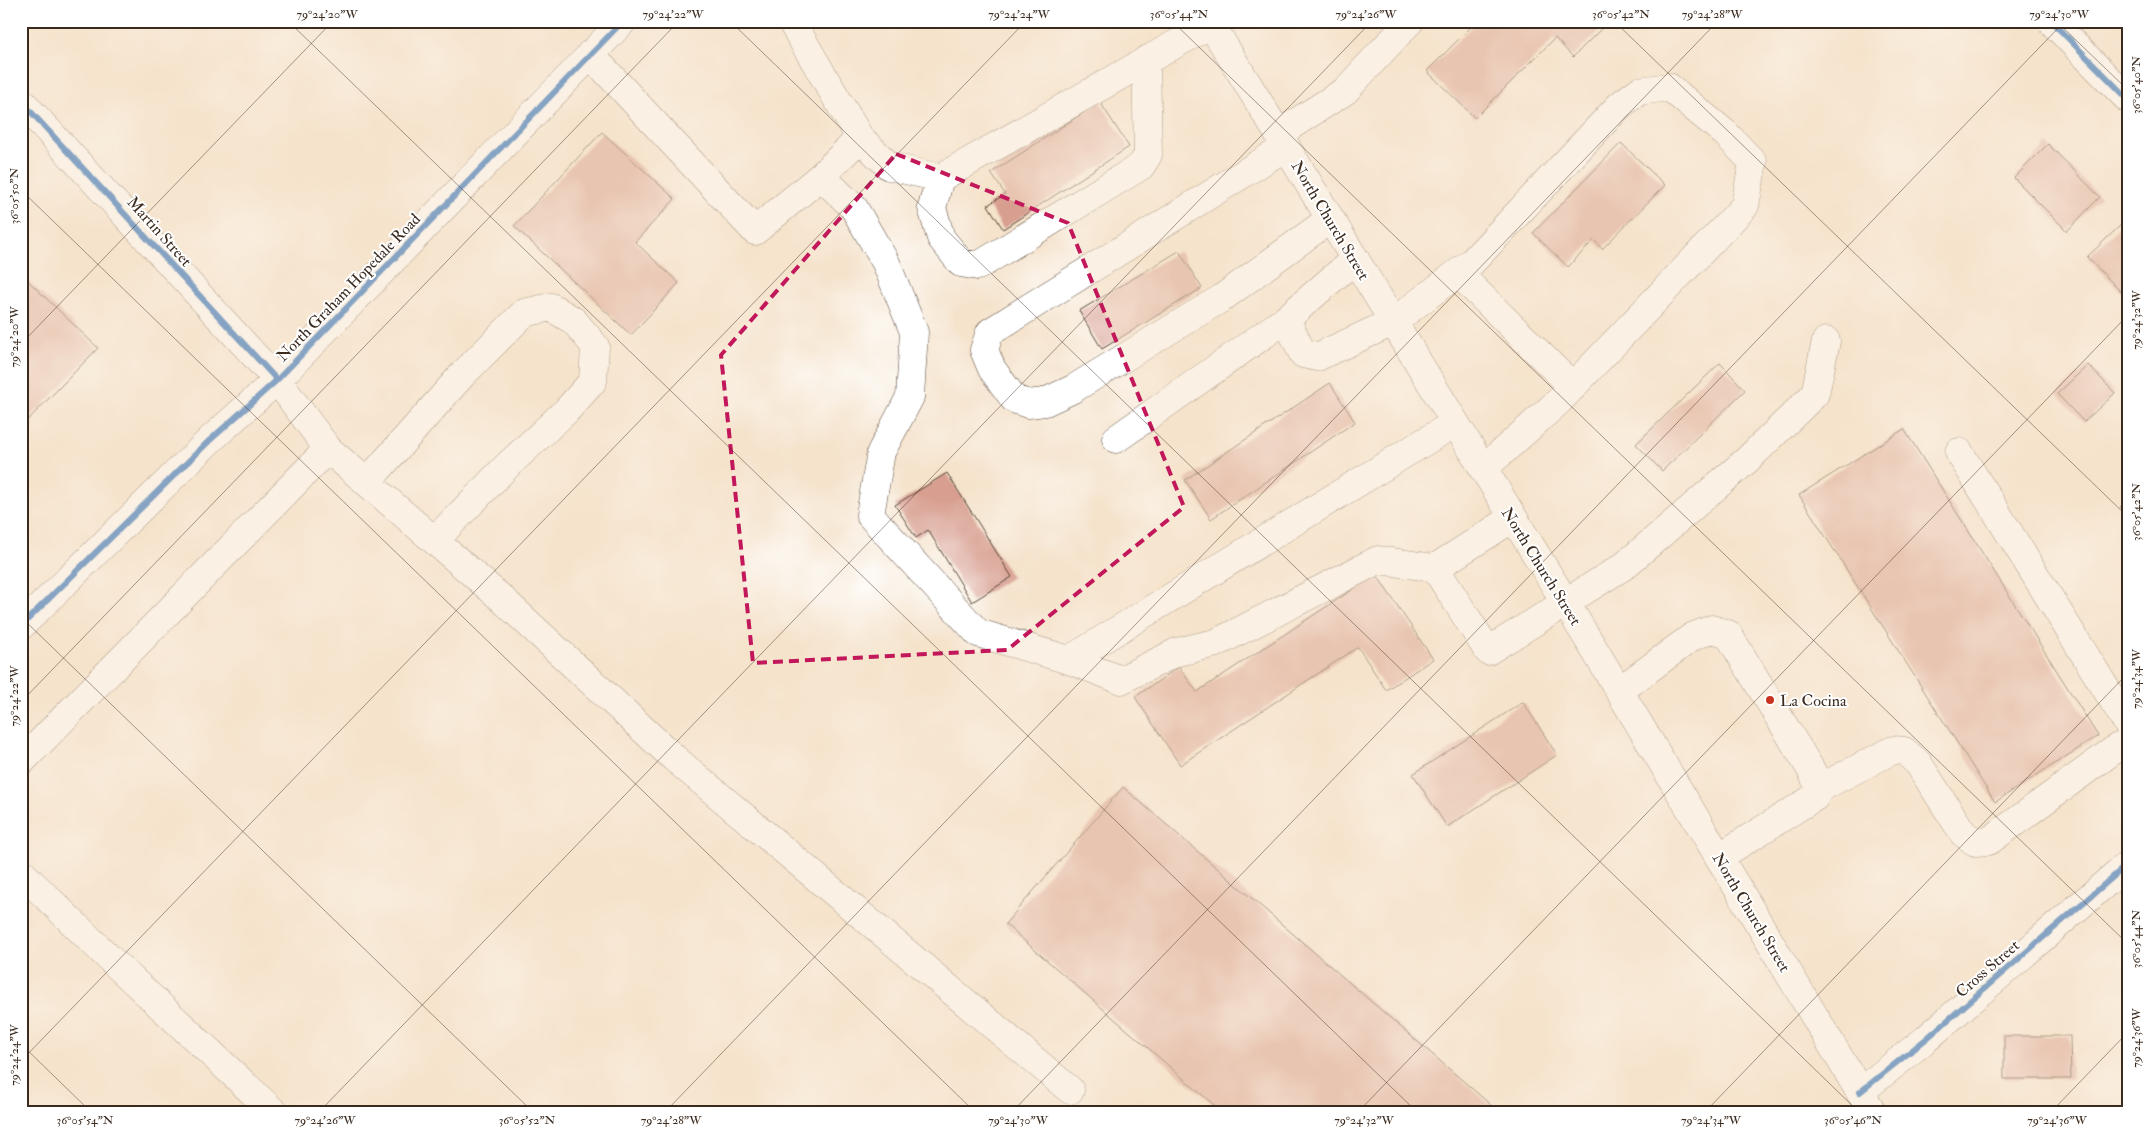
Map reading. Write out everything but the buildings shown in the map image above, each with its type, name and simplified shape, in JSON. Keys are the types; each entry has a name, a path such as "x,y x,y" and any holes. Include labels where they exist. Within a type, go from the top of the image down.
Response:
{"street":[{"name":"North Graham Hopedale Road","path":"21,626 209,442 277,380 623,21"},
{"path":"791,21 860,138 889,166 940,178 1210,23"},
{"path":"1330,220 1222,298 1073,389 1046,402 1028,404 1014,399 992,369 984,350 990,332 1282,140 1345,91 1410,21"},
{"path":"2051,21 2129,100"},
{"name":"North Church Street","path":"1210,23 1619,691 1866,1102"},
{"path":"590,54 755,231 821,176 860,138"},
{"path":"940,178 932,208 941,238 961,263 978,266 1141,166 1148,155 1146,60"},
{"path":"1286,319 1303,354 1317,357 1393,322 1472,262 1620,105 1639,91 1669,87 1726,134 1753,162 1745,206 1558,402 1483,469"},
{"name":"Martin Street","path":"21,101 277,380 328,449 435,540 674,758 1070,1090"},
{"path":"821,176 854,208 886,263 914,332 910,397 881,452 870,515 978,633 1069,660 1121,680 1177,652 1216,643 1378,560 1435,568 1513,518"},
{"path":"1116,439 1286,319 1354,259"},
{"path":"1458,273 1572,387"},
{"path":"367,482 462,375 524,313 551,307 574,321 595,346 593,381 567,410 507,466 435,540"},
{"path":"1435,568 1488,651 1624,566 1747,460 1815,394 1826,341"},
{"path":"1069,660 1455,423"},
{"path":"21,762 328,449"},
{"path":"1959,452 2129,726"},
{"path":"1619,691 1692,637 1712,629 1728,634 1810,768 1820,788"},
{"path":"1719,857 1815,797 1820,788 1893,750 1904,751 1918,763 1963,833 1975,842 1989,841 2118,747 2129,745"},
{"name":"Cross Street","path":"1866,1102 1926,1039 2129,863"},
{"path":"21,872 108,957 274,1112"}],"highlighted area":[{"path":"896,154 1068,223 1184,507 1007,650 753,663 721,355"}],"cycle path":[{"path":"21,626 209,441 277,380 623,21"},
{"path":"2051,21 2129,100"},
{"path":"21,101 277,380"},
{"path":"1860,1092 1926,1039 2129,863"}],"place":[{"name":"La Cocina","path":"1770,700"}]}
